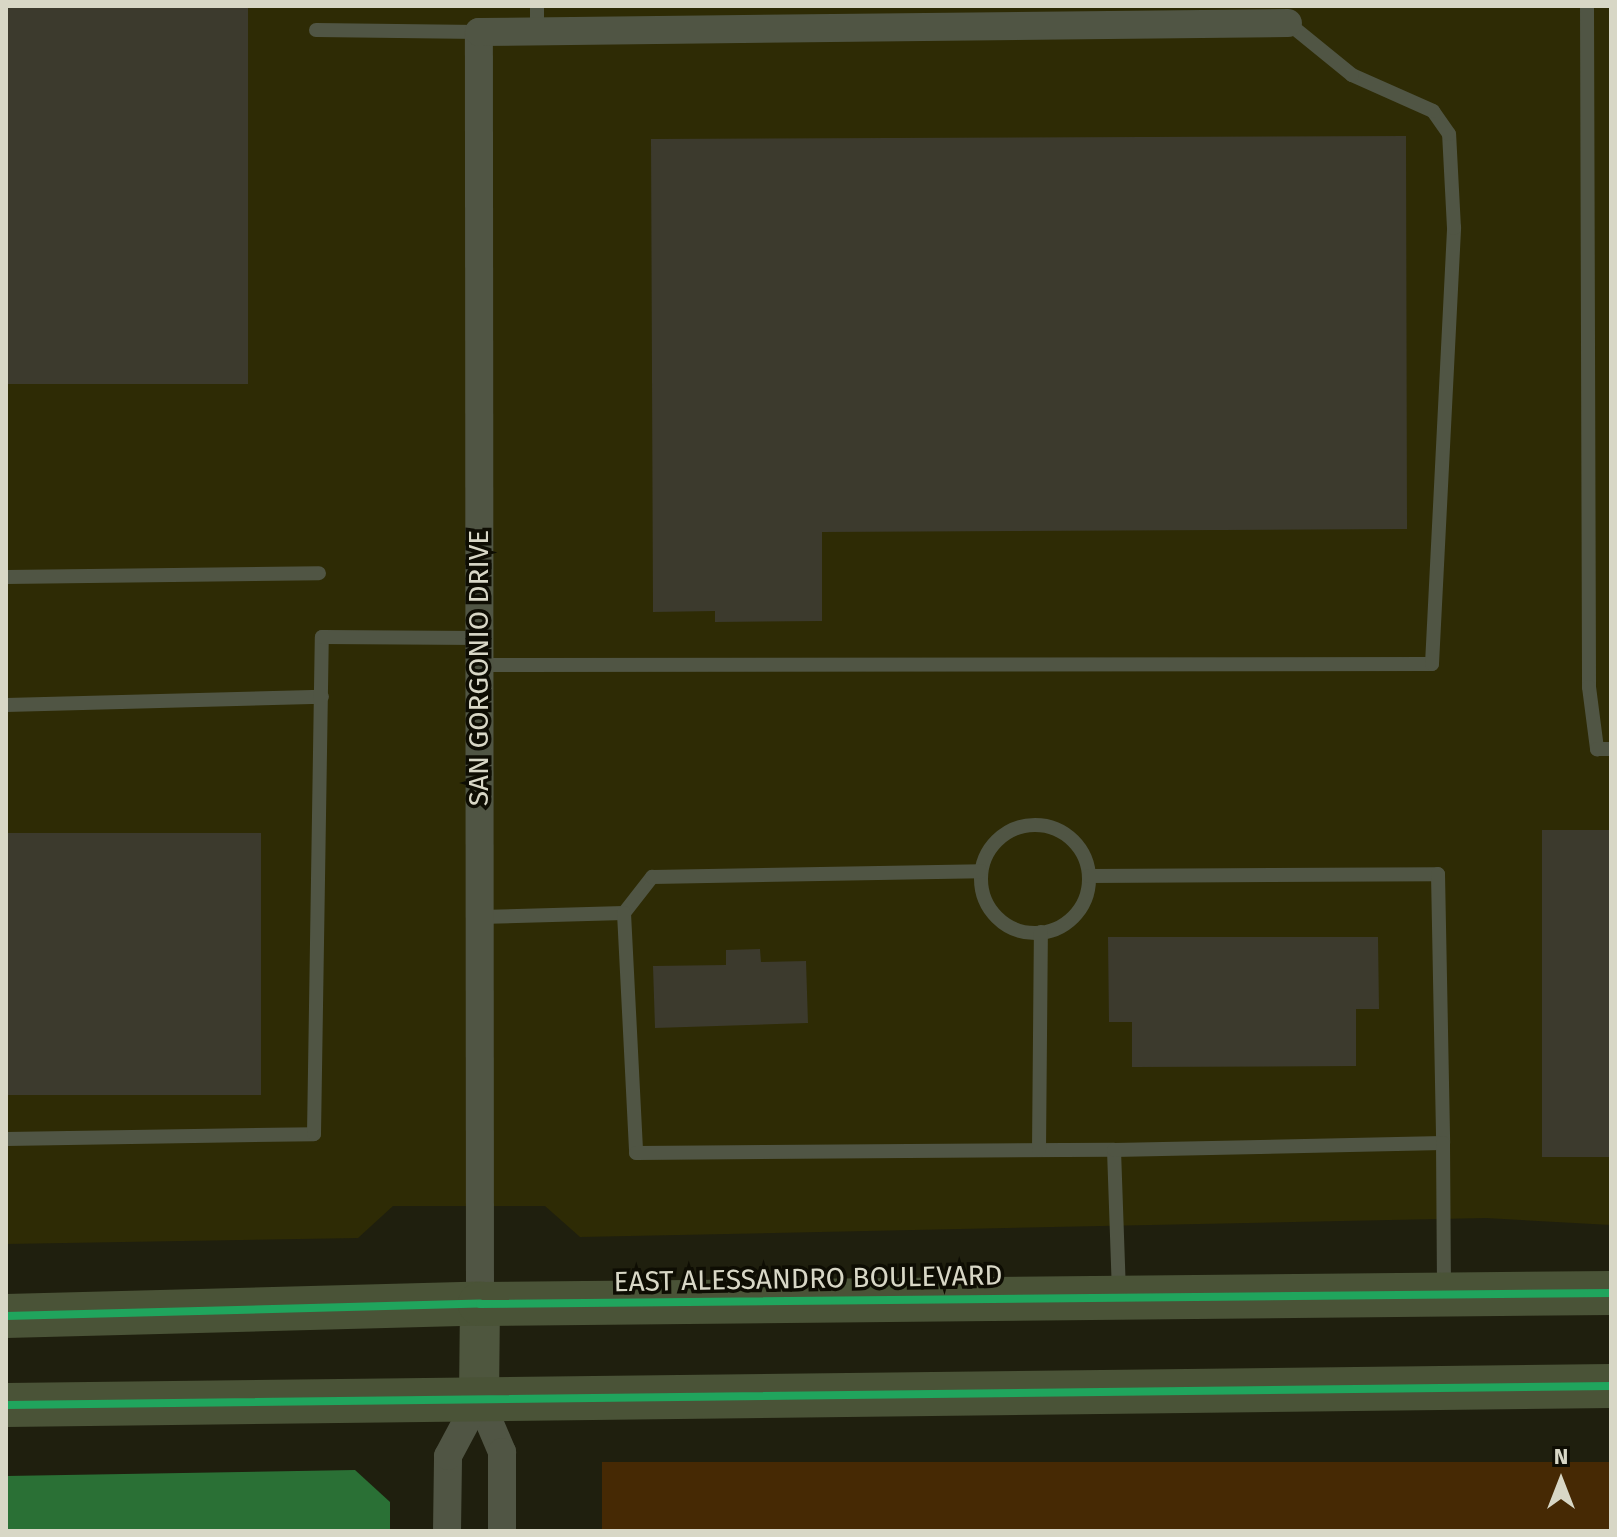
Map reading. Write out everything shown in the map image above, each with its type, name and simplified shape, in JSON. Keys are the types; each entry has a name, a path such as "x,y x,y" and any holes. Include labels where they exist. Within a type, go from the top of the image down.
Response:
{"main road":[{"name":"EAST ALESSANDRO BOULEVARD","path":"6,1316 480,1304 1611,1293"},
{"path":"6,1405 1611,1386"}],"street":[{"path":"479,32 537,19 1288,23"},
{"name":"SAN GORGONIO DRIVE","path":"479,32 480,1304"},
{"path":"480,1304 479,1398 502,1452 502,1531"},
{"path":"447,1531 448,1456 479,1398"}],"lane":[{"path":"1587,6 1589,687 1597,749 1611,749"},
{"path":"6,1139 314,1134 322,637 479,652 1432,664 1454,228 1449,134 1433,111 1352,75 1288,23"},
{"path":"316,30 479,32"},
{"path":"6,577 319,573"},
{"path":"6,705 322,697"},
{"path":"1029,825 1063,832 1077,844 1089,876 1081,907 1064,924 1041,932 1009,926 996,916 981,887 981,871 997,840 1029,825"},
{"path":"981,871 652,877 624,913 636,1153 1114,1150 1443,1143"},
{"path":"1089,876 1438,874 1444,1295"},
{"path":"480,917 624,913"},
{"path":"1039,1150 1041,932"},
{"path":"1114,1150 1119,1298"}],"shaded area":[{"path":"6,6 1611,6 1611,1225 1486,1218 580,1237 545,1206 393,1206 358,1238 6,1244"},
{"path":"602,1462 1611,1462 1611,1531 602,1531"},
{"path":"355,1470 390,1502 390,1531 6,1531 6,1476"}],"building":[{"path":"6,6 248,6 248,384 6,384"},
{"path":"1406,136 1407,529 822,532 822,621 715,622 715,611 653,612 651,139"},
{"path":"1542,830 1611,830 1611,1157 1542,1157"},
{"path":"6,833 261,833 261,1095 6,1095"},
{"path":"1108,937 1378,937 1379,1009 1356,1009 1356,1066 1132,1067 1132,1022 1109,1022"},
{"path":"760,949 761,962 806,961 808,1023 655,1028 653,966 726,965 726,950"}],"cycle path":[{"path":"6,1316 480,1304 1611,1293"},
{"path":"6,1405 1611,1386"}]}
